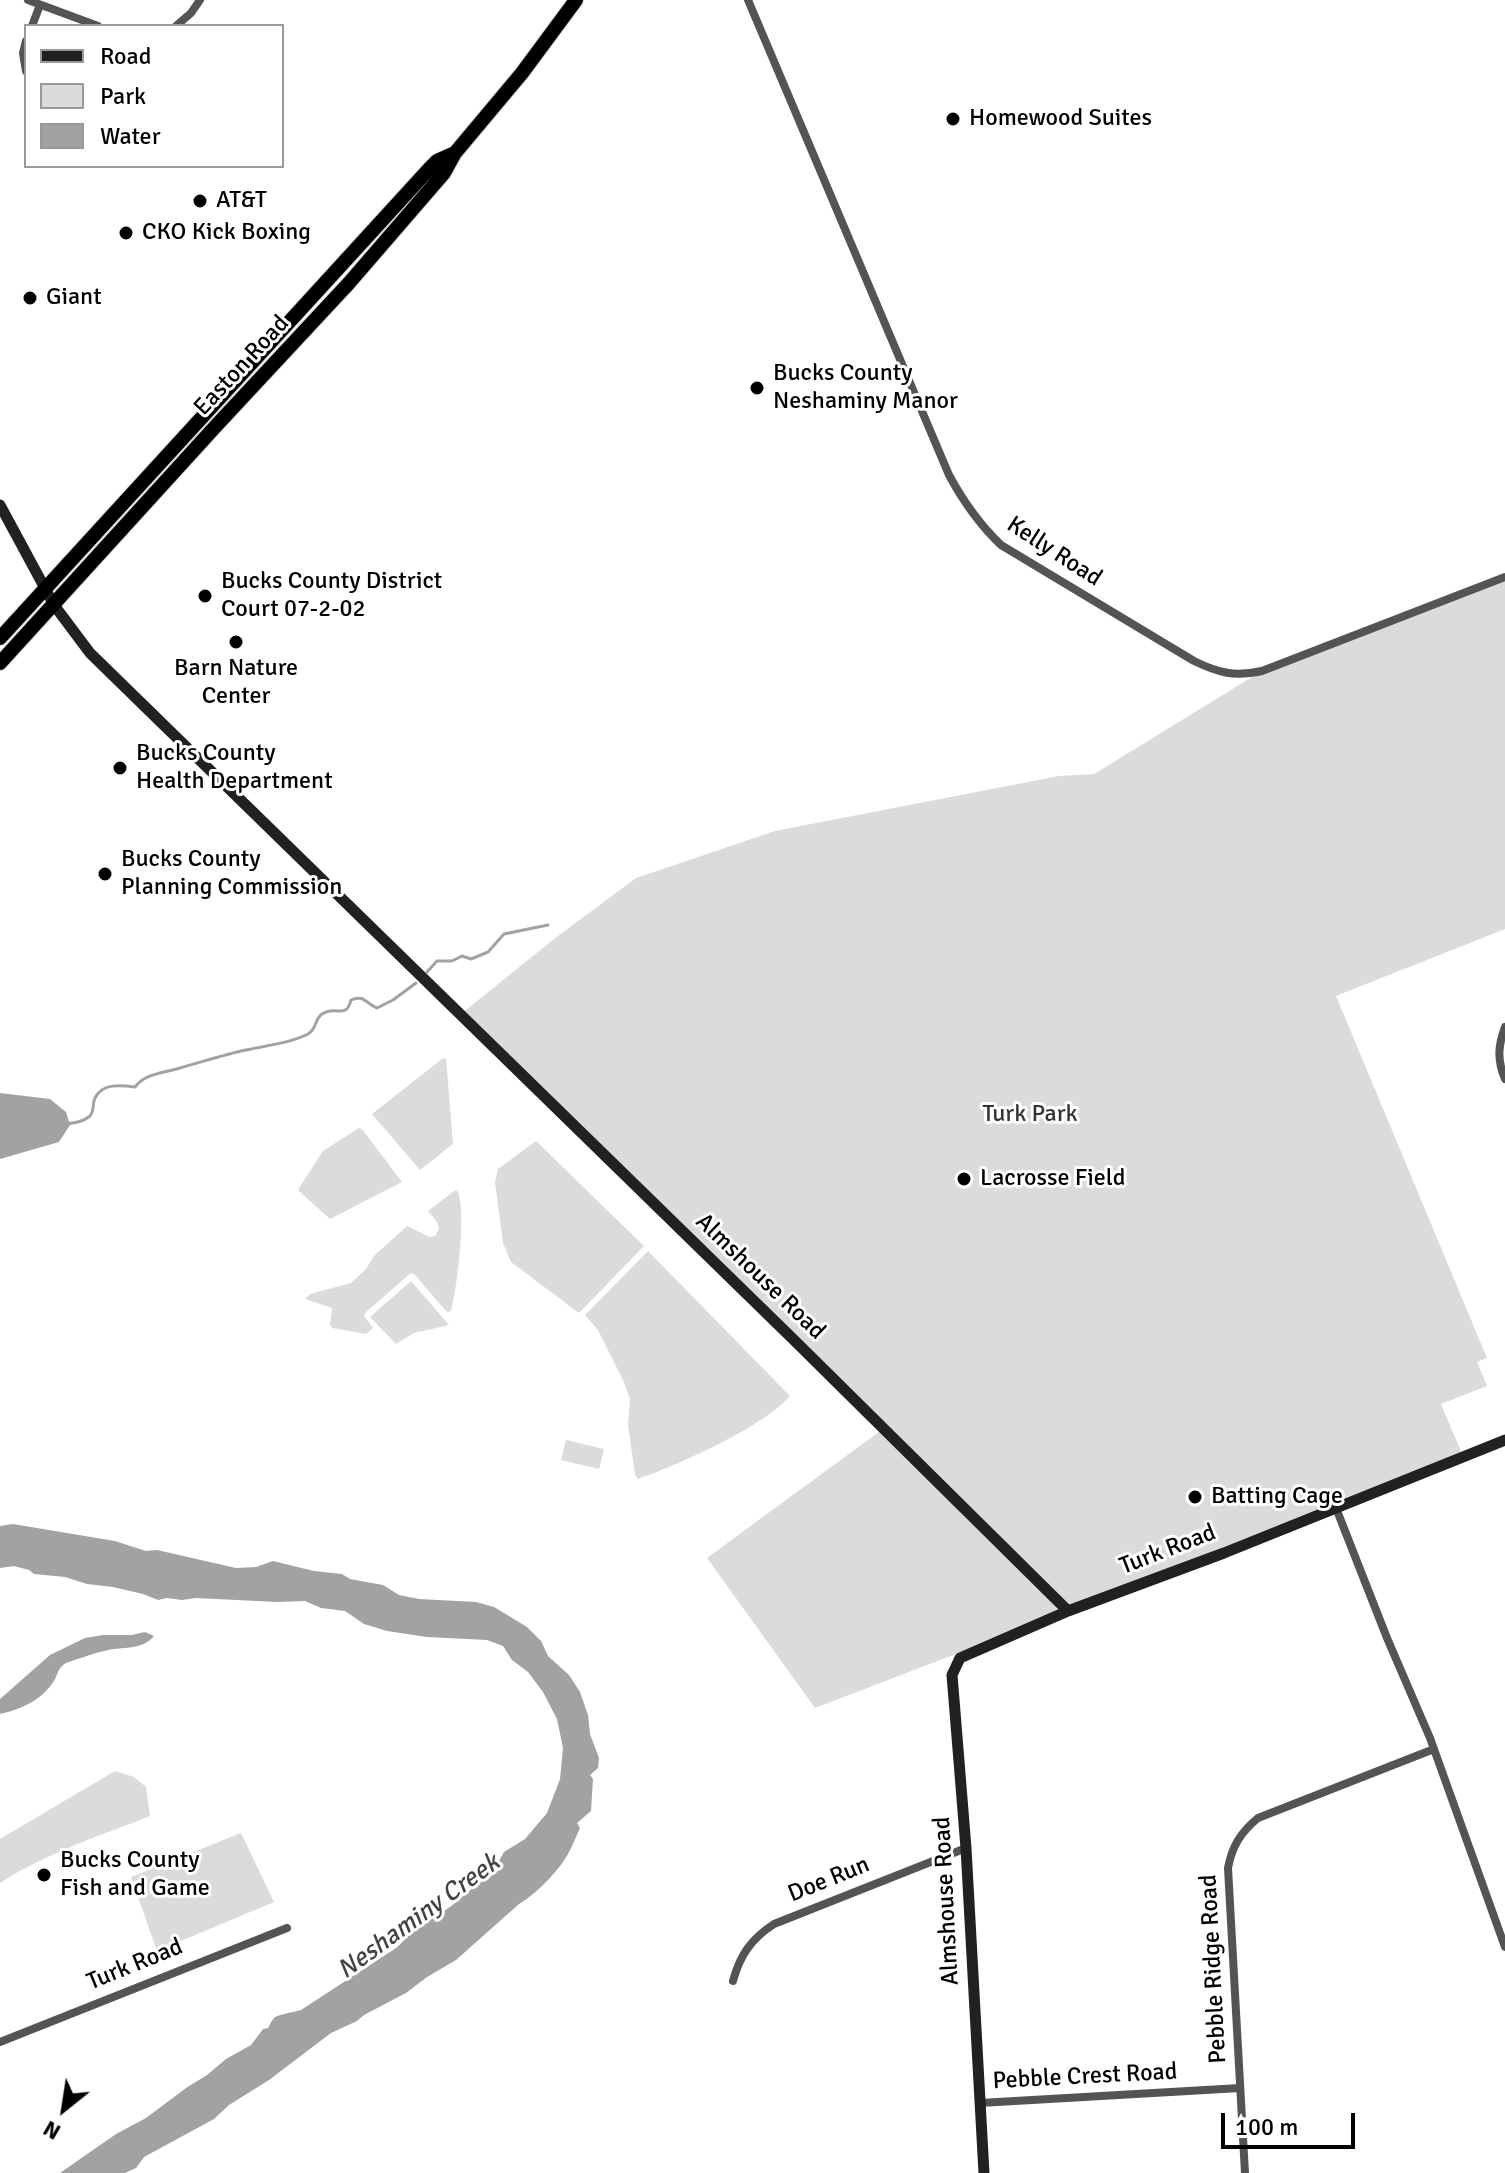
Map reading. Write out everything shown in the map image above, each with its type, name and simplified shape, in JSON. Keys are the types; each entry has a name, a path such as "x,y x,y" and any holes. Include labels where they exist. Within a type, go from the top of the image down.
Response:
{"highway":[{"name":"Easton Road","path":"0,663 349,283 444,173 455,153 522,73 576,0"},
{"name":"Easton Road","path":"0,638 430,168 437,161 455,153"}],"street":[{"path":"28,0 92,24"},
{"path":"178,24 200,0"},
{"name":"Kelly Road","path":"748,0 949,475 961,497 1001,545 1194,661 1222,672 1242,675 1262,671 1330,642 1505,577"},
{"path":"33,24 40,5"},
{"name":"Almshouse Road","path":"0,505 54,605 90,653 1068,1611 960,1658 952,1675 966,1848 984,2173"},
{"path":"1505,1027 1499,1056 1505,1079"},
{"name":"Turk Road","path":"1068,1611 1505,1440"},
{"path":"1336,1508 1434,1749 1505,1947"},
{"name":"Pebble Ridge Road","path":"1245,2173 1228,1868 1233,1847 1258,1818 1434,1749"},
{"name":"Doe Run","path":"733,1981 746,1948 774,1924 966,1848"},
{"name":"Turk Road","path":"0,2042 287,1928"},
{"name":"Pebble Crest Road","path":"980,2103 1240,2088"}],"green space":[{"name":"Turk Park","path":"1505,577 1505,929 1336,996 1487,1358 1477,1362 1487,1386 1441,1404 1462,1454 815,1708 707,1558 883,1429 461,1014 636,878 775,831 1059,776 1094,774 1262,671"},
{"path":"446,1058 453,1144 420,1170 372,1114"},
{"path":"359,1128 402,1182 330,1219 299,1188 323,1151"},
{"path":"536,1141 644,1246 579,1313 511,1262 503,1243 495,1183 498,1169"},
{"path":"457,1190 461,1231 451,1311 444,1309 411,1273 366,1312 364,1316 373,1328 366,1334 332,1328 332,1308 305,1299 310,1294 351,1283 374,1256 407,1226 430,1237 435,1236 439,1229 428,1211"},
{"path":"648,1251 790,1396 741,1432 697,1455 638,1479 628,1424 630,1399 598,1330 585,1315"},
{"path":"411,1281 449,1325 414,1333 396,1344 370,1317"},
{"path":"566,1440 604,1449 599,1469 561,1460"},
{"path":"115,1771 134,1777 146,1787 150,1816 54,1854 0,1883 0,1839"},
{"path":"241,1833 274,1902 157,1951 131,1877"}],"water":[{"path":"0,1093 50,1099 66,1112 70,1125 59,1142 0,1159"},
{"path":"13,1524 115,1541 146,1551 157,1550 236,1568 256,1567 273,1561 383,1585 399,1595 476,1602 494,1607 527,1627 541,1641 548,1656 569,1675 580,1692 599,1758 598,1768 590,1775 593,1779 591,1811 577,1823 580,1828 569,1852 540,1888 456,1960 406,1993 331,2033 214,2119 144,2157 136,2168 125,2173 60,2173 251,2045 275,2017 301,2010 396,1948 493,1871 504,1852 525,1839 547,1813 560,1779 563,1748 557,1719 543,1692 503,1646 487,1640 387,1631 364,1624 345,1611 321,1608 305,1601 158,1600 113,1587 34,1574 14,1566 0,1568 0,1526"},
{"path":"145,1632 154,1636 144,1644 104,1651 66,1663 39,1698 0,1714 0,1699 50,1655 85,1638"}],"waterway":[{"path":"427,972 437,961 452,961 462,956 471,959 488,952 504,934 548,925"},
{"path":"66,1124 90,1116 95,1098 107,1087 135,1087 156,1074 292,1040 311,1032 322,1014 343,1011 355,998 377,1008 416,983"}],"place":[{"name":"Homewood Suites","path":"953,119"},
{"name":"AT&T","path":"200,201"},
{"name":"CKO Kick Boxing","path":"126,233"},
{"name":"Giant","path":"30,298"},
{"name":"Bucks County Neshaminy Manor","path":"757,388"},
{"name":"Bucks County District Court 07-2-02","path":"205,596"},
{"name":"Barn Nature Center","path":"236,642"},
{"name":"Bucks County Health Department","path":"120,768"},
{"name":"Bucks County Planning Commission","path":"105,874"},
{"name":"Lacrosse Field","path":"964,1179"},
{"name":"Batting Cage","path":"1195,1497"},
{"name":"Bucks County Fish and Game","path":"44,1875"}],"water label":[{"name":"Neshaminy Creek","path":"419,1917"}]}
